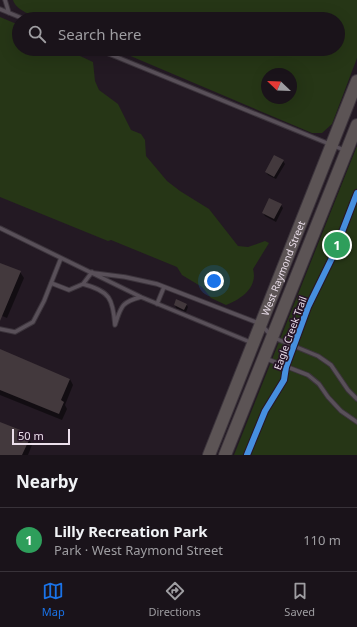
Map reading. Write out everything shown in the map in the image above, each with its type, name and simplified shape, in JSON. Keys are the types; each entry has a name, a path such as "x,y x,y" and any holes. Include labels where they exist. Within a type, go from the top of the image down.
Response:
{"main road":[{"name":"West Raymond Street","path":"225,455 258,351 261,324 357,81"},
{"name":"West Raymond Street","path":"209,455 258,351 272,337 357,125"}],"lane":[{"path":"5,0 9,13"},
{"path":"0,9 12,14"},
{"path":"114,56 346,151"},
{"path":"0,228 141,297 308,375 319,384 328,397 341,411 357,422"},
{"path":"0,329 15,332 33,322 44,301 61,258"},
{"path":"92,272 125,277 164,287 261,324 272,337 310,353 331,366 348,390 357,399"},
{"path":"51,284 69,290 83,284 92,272"},
{"path":"83,284 95,287 108,296 114,307 115,325 121,307 129,300 141,297"},
{"path":"157,304 164,287"}],"green space":[{"path":"13,0 357,0 357,58 332,124 322,133 312,133 130,56 345,56 345,12 25,12 21,10"},
{"path":"0,17 12,22 12,56 80,56 93,62 95,81 99,90 118,104 131,130 141,134 145,140 146,156 167,181 209,209 238,246 248,247 265,241 269,243 253,269 254,275 251,287 243,296 226,305 211,298 202,287 182,275 177,267 0,197"},
{"path":"357,146 357,455 234,455"}],"building":[{"path":"274,155 284,160 274,177 265,172"},
{"path":"269,198 282,204 274,219 262,213"},
{"path":"0,263 21,271 0,321"},
{"path":"176,299 187,304 184,310 174,305"},
{"path":"0,349 70,379 61,400 64,402 59,414 0,390"},
{"path":"0,422 28,433 26,437 30,438 22,455 0,455"}],"cycle path":[{"name":"Eagle Creek Trail","path":"247,455 265,411 284,380 286,367 308,307 332,258 357,193"}],"place":[{"name":"Lilly Recreation Park","path":"337,245"}]}
